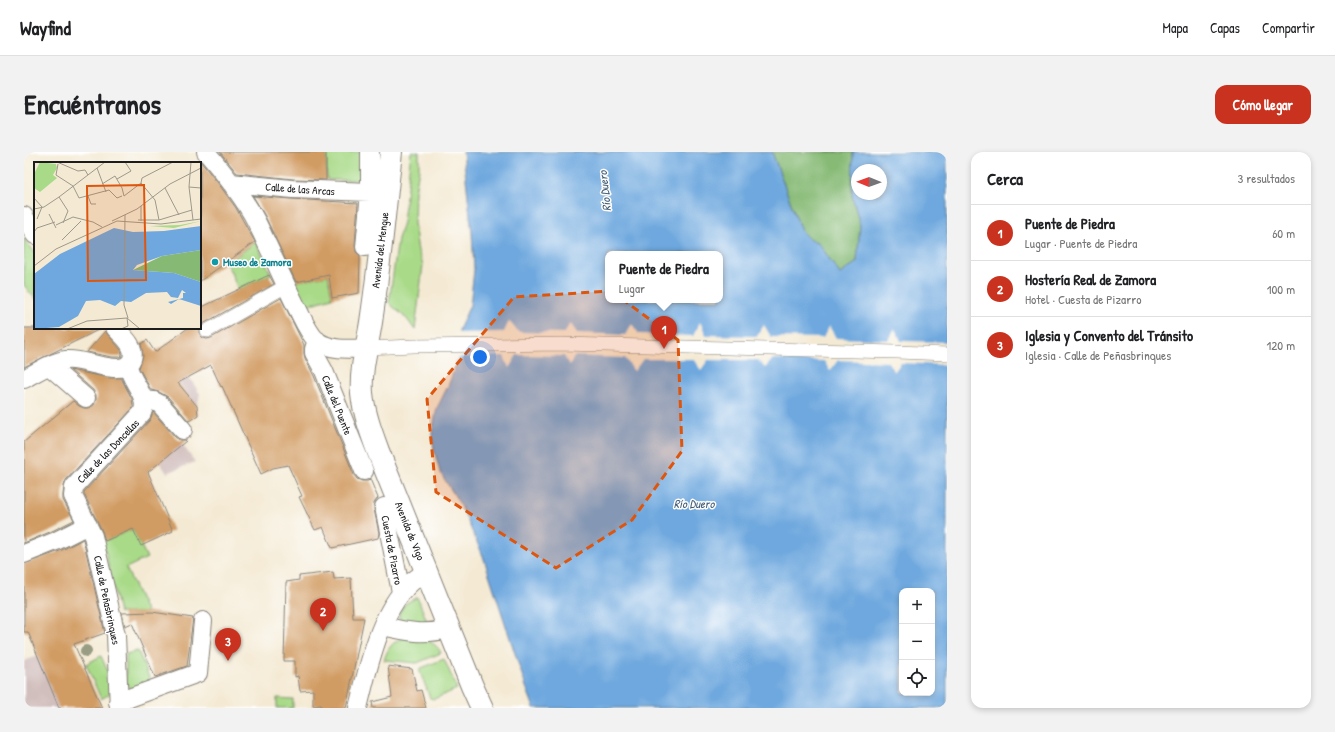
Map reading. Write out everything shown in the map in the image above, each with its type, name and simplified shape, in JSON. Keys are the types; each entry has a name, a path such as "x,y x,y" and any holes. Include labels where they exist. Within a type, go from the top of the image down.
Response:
{"street":[{"path":"365,247 370,192 370,152"},
{"name":"Avenida del Mengue","path":"373,348 372,315 391,152"},
{"path":"207,153 231,183 256,221 286,286 309,330 317,340 328,346 336,348 373,348 562,344 947,354"},
{"name":"Calle de las Arcas","path":"231,183 292,189 370,192"},
{"path":"24,216 34,233"},
{"path":"207,331 286,286"},
{"path":"24,379 58,361 69,360 115,368 128,365 132,358 131,345 117,329"},
{"name":"Calle del Puente","path":"317,340 314,353 324,371 364,471"},
{"name":"Avenida de Vigo","path":"373,348 362,372 362,392 368,424 426,572 482,708"},
{"path":"128,365 131,378 144,400 154,401 160,404 183,430"},
{"path":"49,366 86,398"},
{"name":"Calle de las Doncellas","path":"88,525 73,496 74,487 141,416 144,410 144,400"},
{"name":"Cuesta de Pizarro","path":"384,507 401,592"},
{"path":"24,554 56,541 88,525"},
{"name":"Calle de Peñasbrinques","path":"88,525 94,539 116,635 119,705 198,673 203,621"},
{"name":"Cuesta de Pizarro","path":"358,708 373,650 396,600 401,592 414,580 426,572"},
{"path":"383,626 412,632 427,633 449,629"}],"highlighted area":[{"path":"611,291 678,340 682,451 632,520 556,568 436,492 427,399 514,297"}],"shaded area":[{"path":"186,372 200,394 197,406 175,378"},
{"path":"182,444 195,462 167,473 160,463 140,476"},
{"path":"38,656 59,708 24,708 24,661"}],"green space":[{"path":"326,152 361,152 361,180 327,180"},
{"path":"411,152 419,152 414,223 418,251 423,265 415,330 407,319 389,303 398,239 403,222"},
{"path":"772,152 853,152 853,164 851,164 851,200 853,200 860,225 857,262 840,275 818,242 810,240 801,231"},
{"path":"24,238 34,252 34,298 24,285"},
{"path":"256,242 271,274 238,290 226,264"},
{"path":"328,275 332,298 305,306 294,282"},
{"path":"100,527 107,540 133,529 147,558 126,568 147,613 119,613"},
{"path":"417,597 427,621 413,623 406,622 399,618 399,613 405,604"},
{"path":"406,637 431,642 441,653 417,663 384,660 392,645"},
{"path":"138,651 151,682 130,689 126,681 126,654"},
{"path":"101,656 109,674 110,694 101,699 86,664"},
{"path":"444,659 457,689 434,699 430,698 419,669"},
{"path":"277,698 293,699 293,708 277,708"}],"water":[{"name":"Río Duero","path":"463,152 772,152 801,231 810,240 818,242 840,274 857,262 860,225 853,200 887,200 887,164 853,164 853,152 947,152 947,708 534,708 483,556 461,506 440,472 434,450 432,433 437,408 456,365 459,330 470,305 474,270 472,233"}],"pier":[{"path":"509,321 518,332 565,333 570,323 577,333 625,335 632,324 639,334 693,336 700,322 706,335 757,336 764,325 771,337 823,338 829,326 836,338 889,340 895,329 901,341 947,342 947,365 901,363 894,372 888,362 838,360 830,371 824,361 773,359 765,368 758,360 708,360 701,370 693,359 643,359 634,371 625,358 575,356 569,365 564,356 517,355 509,368 504,356 461,357 455,362 457,333 504,332"}],"building":[{"path":"220,152 326,152 326,180 293,179 237,173"},
{"path":"201,162 236,208 255,242 201,280"},
{"path":"253,196 358,203 355,246 356,252 360,256 359,293 332,298 329,275 296,282 265,216"},
{"path":"269,275 274,284 201,326 201,308"},
{"path":"281,298 304,345 305,358 314,376 354,475 357,479 362,481 368,481 370,479 378,498 374,503 374,509 379,533 378,538 332,548 323,527 315,530 299,497 302,496 288,465 273,468 261,474 222,386 221,387 211,365 178,383 197,406 198,415 189,421 168,397 151,390 139,368 143,356 141,344 147,340 155,352 187,329 200,329 200,335 203,338 211,338"},
{"path":"24,328 100,329 24,367"},
{"path":"105,331 121,350 121,357 112,357 87,352"},
{"path":"70,370 110,378 121,378 132,399 133,408 66,480 63,500 74,520 24,543 24,442 73,401 79,406 89,408 94,405 96,400 96,395 93,390"},
{"path":"153,412 175,437 179,440 186,441 148,472 173,531 141,546 133,529 105,541 84,492 150,420"},
{"path":"83,539 105,633 74,644 102,708 59,708 28,632 24,632 24,564 60,551"},
{"path":"333,572 334,579 351,578 353,618 364,618 346,708 322,708 321,705 313,706 313,690 300,691 298,676 295,677 295,661 284,661 286,582 299,580 299,576"},
{"path":"152,612 193,618 187,666 155,677 132,623 125,626 122,613"},
{"path":"388,666 412,669 417,691 421,690 426,708 373,708 372,702 392,697"}],"place":[{"name":"Museo de Zamora","path":"215,262"},
{"name":"Puente de Piedra","path":"664,349"},
{"name":"Hostería Real de Zamora","path":"323,631"},
{"name":"Iglesia y Convento del Tránsito","path":"228,661"}]}
